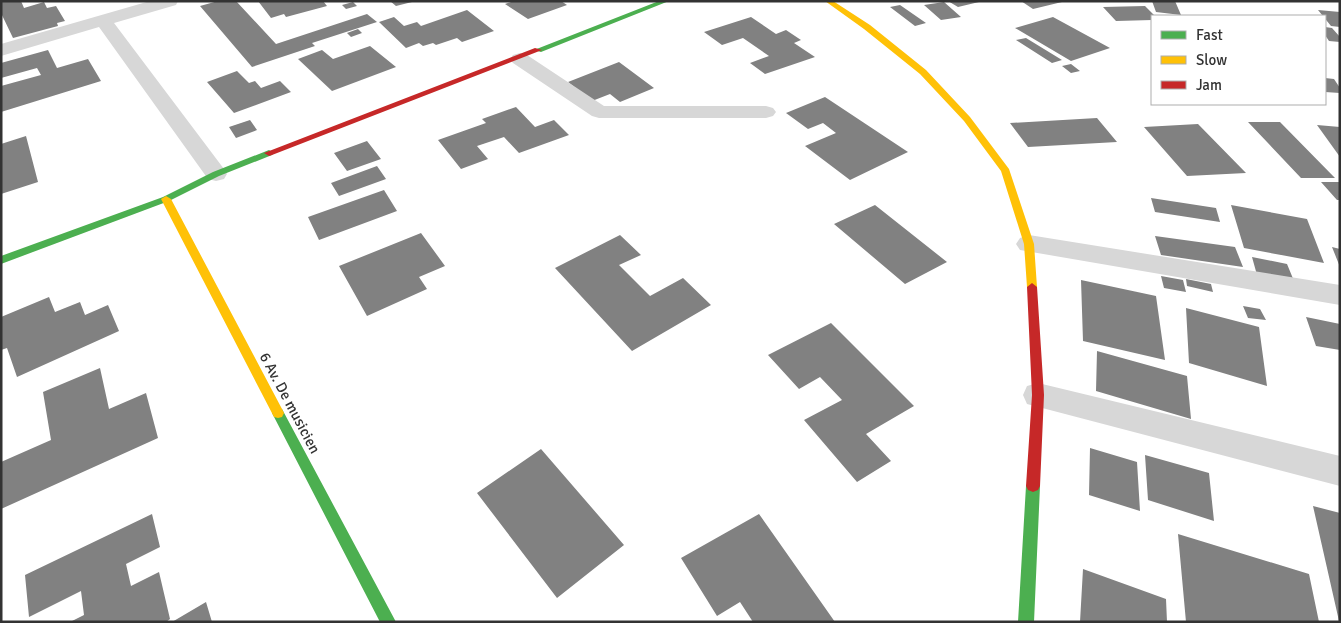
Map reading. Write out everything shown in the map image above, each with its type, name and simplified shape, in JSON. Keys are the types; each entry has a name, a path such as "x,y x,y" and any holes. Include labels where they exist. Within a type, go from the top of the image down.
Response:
{"street":[{"path":"1,50 103,20 125,7 170,1"},
{"path":"1,260 166,199 216,174 520,59 666,1"},
{"path":"828,1 867,27 922,72 967,119 1006,171 1029,244 1038,395 1026,622"},
{"path":"103,20 216,174"},
{"path":"520,59 599,112 766,112"},
{"name":"6 Av. De musicien","path":"166,199 388,622"},
{"path":"1029,244 1340,295"},
{"path":"1038,395 1340,471"}],"building":[{"path":"1,1 21,1 24,8 44,2 47,8 56,6 65,21 57,23 58,26 13,38 1,13"},
{"path":"218,1 236,1 276,44 367,14 377,22 312,43 315,46 252,67 200,6"},
{"path":"258,1 323,1 327,6 286,17 284,14 271,18"},
{"path":"390,1 412,1 412,2 396,6"},
{"path":"514,1 561,1 567,5 528,19 505,4"},
{"path":"948,1 979,1 979,2 958,7"},
{"path":"1021,1 1062,1 1062,2 1033,9"},
{"path":"1152,1 1175,1 1181,15 1156,12"},
{"path":"353,2 357,6 346,9 342,5"},
{"path":"944,2 961,17 941,20 924,5"},
{"path":"900,5 926,23 915,26 890,7"},
{"path":"1145,6 1154,15 1151,15 1151,20 1116,21 1103,7"},
{"path":"467,10 494,31 462,42 457,38 436,45 433,43 423,46 419,43 406,48 379,22 394,17 404,26 417,22 421,26"},
{"path":"1318,10 1340,12 1340,27 1331,26 1326,20 1326,15 1322,15"},
{"path":"751,17 776,34 786,30 801,40 794,43 815,57 765,74 750,63 769,56 743,38 722,45 704,32"},
{"path":"1053,17 1110,48 1071,61 1015,28"},
{"path":"1326,27 1332,28 1340,37 1340,42 1329,41 1326,36"},
{"path":"358,29 362,33 351,37 347,33"},
{"path":"1026,38 1062,60 1052,63 1016,40"},
{"path":"370,46 396,67 332,91 298,59 322,50 333,59"},
{"path":"48,50 57,68 88,59 101,81 1,112 1,86 41,75 37,68 1,78 1,63"},
{"path":"619,62 654,88 620,102 610,94 592,101 568,82"},
{"path":"1071,64 1080,71 1071,73 1062,66"},
{"path":"237,71 249,83 255,81 261,88 280,81 291,92 234,113 207,82"},
{"path":"1326,78 1334,79 1340,88 1340,93 1326,92"},
{"path":"825,97 908,152 850,180 805,146 836,133 823,123 808,129 786,113"},
{"path":"516,107 535,127 554,120 569,135 519,153 504,137 477,146 488,159 461,169 438,140 486,123 482,119"},
{"path":"1097,118 1117,142 1028,147 1010,123"},
{"path":"250,120 257,130 236,138 229,127"},
{"path":"1248,122 1280,122 1335,178 1301,178"},
{"path":"1198,124 1246,173 1187,176 1144,127"},
{"path":"1317,125 1340,127 1340,157"},
{"path":"26,136 38,182 1,194 1,144"},
{"path":"367,141 381,159 347,171 334,153"},
{"path":"377,166 386,179 339,196 331,183"},
{"path":"1321,182 1340,182 1340,200 1337,200"},
{"path":"384,190 397,211 319,240 308,217"},
{"path":"1151,198 1216,208 1220,222 1155,212"},
{"path":"875,205 947,262 905,284 834,224"},
{"path":"1231,205 1307,219 1324,263 1244,248"},
{"path":"421,233 445,266 419,277 427,289 367,316 339,266"},
{"path":"620,235 641,255 619,265 650,296 683,278 711,305 632,351 555,268"},
{"path":"1155,236 1235,247 1243,267 1161,255"},
{"path":"1332,247 1340,249 1340,267"},
{"path":"1252,257 1287,264 1294,281 1257,275"},
{"path":"1161,276 1183,280 1186,292 1164,288"},
{"path":"1186,279 1211,284 1213,292 1187,286"},
{"path":"1081,280 1156,296 1165,360 1083,341"},
{"path":"49,297 55,312 80,302 85,315 108,305 119,331 17,377 7,348 1,350 1,317"},
{"path":"1243,306 1260,309 1266,320 1248,318"},
{"path":"1186,308 1259,327 1267,386 1189,363"},
{"path":"1306,317 1340,324 1340,350 1316,346"},
{"path":"831,323 914,406 866,434 891,461 857,482 804,420 842,400 820,377 799,389 768,355"},
{"path":"1097,351 1187,376 1191,419 1096,391"},
{"path":"100,368 109,409 146,393 158,438 1,509 1,462 51,440 43,392"},
{"path":"1090,448 1137,462 1140,511 1089,495"},
{"path":"541,449 624,545 557,598 477,493"},
{"path":"1145,455 1209,473 1214,521 1148,500"},
{"path":"1313,506 1340,513 1340,621 1339,621"},
{"path":"152,514 160,547 126,564 131,586 159,572 170,619 166,622 70,622 84,615 81,591 29,617 25,575"},
{"path":"759,514 835,622 753,622 740,602 717,616 681,558"},
{"path":"1178,534 1309,574 1319,622 1186,622"},
{"path":"1083,569 1166,599 1167,622 1080,622"},
{"path":"206,602 212,622 172,622"}],"traffic: fast":[{"path":"538,50 666,1"},
{"path":"1,260 166,199 216,174 269,153"},
{"path":"278,413 388,622"},
{"path":"1026,622 1033,486"}],"traffic: slow":[{"path":"828,1 867,27 923,72 967,119 1006,171 1029,244 1032,287"},
{"path":"166,199 278,413"}],"traffic: jam":[{"path":"269,153 538,50"},
{"path":"1032,287 1038,395 1033,486"}]}
